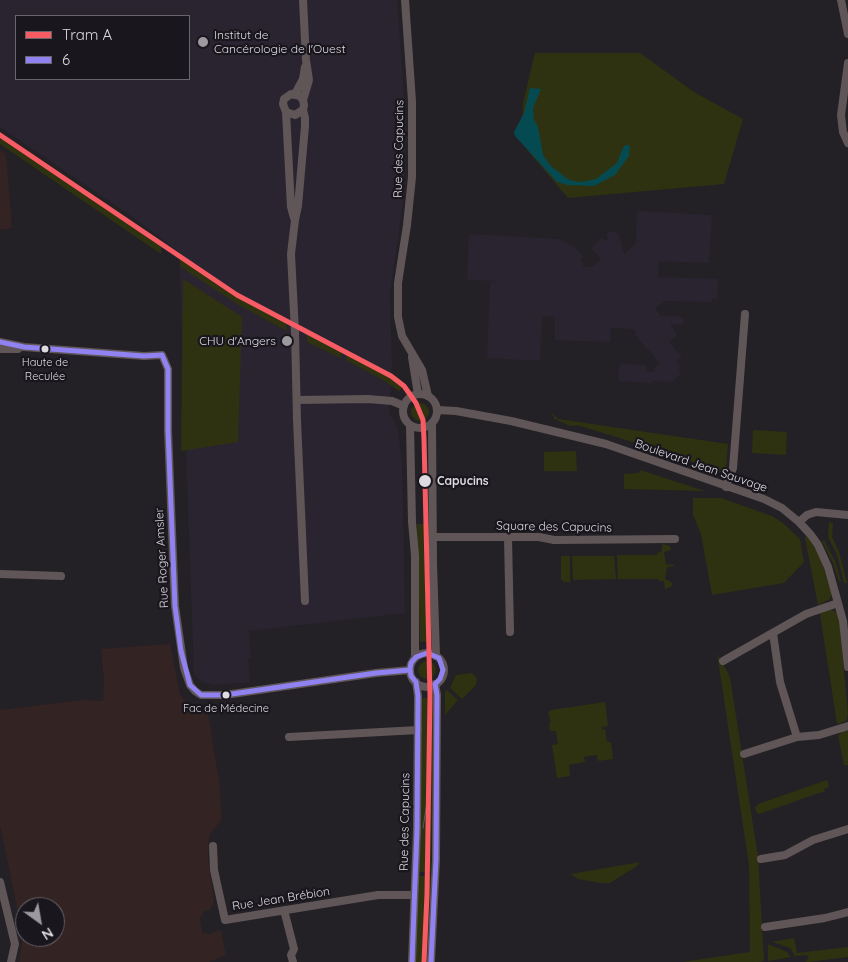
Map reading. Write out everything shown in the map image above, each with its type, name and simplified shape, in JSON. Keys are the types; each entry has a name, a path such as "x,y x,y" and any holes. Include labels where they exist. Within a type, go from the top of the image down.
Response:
{"street":[{"path":"295,94 303,80 306,60 303,0"},
{"name":"Rue des Capucins","path":"405,0 412,101 412,177 398,283 398,308 402,336 422,370 428,396"},
{"path":"841,0 848,34"},
{"path":"304,601 291,254 298,206 305,126 304,100 309,84 309,71 306,60"},
{"path":"848,63 841,115 842,132 848,143"},
{"path":"295,220 291,207 286,112 283,104 284,99 291,94 300,96 304,100"},
{"path":"286,112 295,115 303,110"},
{"path":"726,487 732,468 745,314"},
{"path":"0,342 24,347"},
{"path":"0,350 24,347"},
{"name":"Rue Roger Amsler","path":"24,347 144,356 162,355 168,369 168,430 175,606 184,668 190,685 195,691 201,695 225,695 376,673 410,670"},
{"name":"Rue des Capucins","path":"412,355 418,394"},
{"path":"410,425 420,428 432,423 436,417 437,410 434,401 428,396 418,394 409,398 404,406 404,416 410,425 412,522 415,547 415,658"},
{"path":"297,400 368,399 392,401 404,406"},
{"name":"Boulevard Jean Sauvage","path":"437,410 511,421 606,444 764,499 786,511 799,522 818,545 828,567 843,621 848,667"},
{"path":"432,423 436,656"},
{"path":"799,522 807,515 816,512 848,515"},
{"name":"Square des Capucins","path":"433,536 539,536 554,540 675,539"},
{"path":"508,537 510,632"},
{"path":"0,574 61,576"},
{"path":"723,661 806,614 838,603"},
{"path":"773,633 780,682 797,737"},
{"path":"410,670 411,663 415,658 424,653 436,656 441,662 443,670 436,684 426,686 416,682"},
{"name":"Rue des Capucins","path":"410,670 412,678 416,682 418,696 417,829 412,962"},
{"path":"431,962 436,860 436,684"},
{"path":"744,754 797,737 819,735 848,726"},
{"path":"289,737 418,730"},
{"path":"761,859 785,855 812,840 848,829"},
{"name":"Rue Jean Brébion","path":"213,846 214,870 225,920 378,895 414,895"},
{"path":"0,882 14,944 11,962"},
{"path":"284,910 294,949 291,955 293,962"},
{"path":"765,928 825,918 848,912"}],"shaded area":[{"name":"CHU d'Angers","path":"0,0 397,0 406,122 404,196 390,292 392,368 389,408 390,416 398,430 402,462 405,613 249,631 251,658 248,659 250,682 213,685 202,682 194,674 179,252 136,219 0,127"},
{"path":"0,150 6,154 12,228 0,230"},
{"path":"637,211 712,215 709,263 659,261 658,277 718,279 717,299 712,299 712,302 664,301 655,309 661,316 680,316 684,319 683,325 670,324 677,335 669,342 682,357 676,362 681,367 678,370 681,374 672,382 619,381 620,364 646,365 646,371 654,372 660,363 634,334 636,332 633,329 611,328 610,342 555,340 555,317 542,316 540,361 487,358 490,282 500,281 467,280 469,234 559,239 575,248 583,256 580,259 583,267 593,267 601,259 591,248 602,238 606,241 609,238 606,235 609,232 615,232 619,235 624,254 636,243"},
{"path":"170,644 180,695 187,704 207,707 219,781 222,819 209,836 208,858 214,902 210,910 205,910 200,919 202,933 209,934 221,930 226,955 209,962 19,962 21,947 65,947 65,897 15,898 0,826 0,710 84,700 103,701 104,679 101,649"}],"green space":[{"path":"535,53 640,53 694,92 743,119 724,184 568,198 528,151 522,128 523,103"},
{"path":"0,133 161,242 161,254 0,144"},
{"path":"180,256 237,293 286,320 287,331 237,304 180,266"},
{"path":"183,279 242,317 238,442 181,451"},
{"path":"306,330 341,348 341,358 307,342"},
{"path":"346,350 393,374 406,385 399,391 346,360"},
{"path":"416,403 424,403 429,408 427,419 416,421 411,416 411,408"},
{"path":"550,411 558,419 728,444 726,467 722,472 717,472 659,450 577,425 570,426 555,419"},
{"path":"753,430 787,432 786,455 752,453"},
{"path":"576,451 577,471 544,471 544,452"},
{"path":"640,470 705,491 624,489 624,474 639,473"},
{"path":"693,498 721,498 772,516 783,523 800,539 804,562 784,583 712,595 701,534 693,515"},
{"path":"829,522 833,523 832,537 839,552 847,583 844,583 837,555 828,537"},
{"path":"417,524 429,524 432,641 420,642"},
{"path":"807,535 820,557 832,594 830,599 818,605 805,538"},
{"path":"824,540 835,561 841,581 839,581 833,563 822,541"},
{"path":"662,544 670,546 671,550 664,552 666,565 673,564 674,566 667,567 665,579 673,583 672,586 665,589 664,581 659,581 659,579 618,579 617,555 657,555 657,553 662,551"},
{"path":"561,556 570,556 570,582 563,582 561,580"},
{"path":"572,556 614,556 616,579 573,580"},
{"path":"828,609 837,613 840,628 848,714 846,721 837,724 820,614"},
{"path":"717,653 730,677 758,857 764,961 759,962 682,962 750,952 749,865"},
{"path":"423,661 431,661 436,666 434,677 423,679 418,674 418,666"},
{"path":"472,673 477,678 476,685 462,699 450,688 456,675"},
{"path":"447,690 458,700 445,715 445,692"},
{"path":"422,698 434,698 431,872 419,872"},
{"path":"605,702 608,726 602,727 602,730 605,729 607,742 611,742 613,759 598,761 597,755 584,757 585,762 569,765 570,776 557,778 552,745 558,744 556,731 550,731 549,723 551,723 548,712"},
{"path":"843,731 848,731 848,765 844,765 838,736"},
{"path":"827,780 829,787 824,789 825,791 759,814 757,813 755,808 758,804"},
{"path":"640,862 637,866 610,883 578,879 571,874"},
{"path":"419,876 431,876 427,962 415,962"},
{"path":"794,938 797,953 848,947 848,957 808,962 805,961 809,958 807,955 795,956 790,948 772,942"},
{"path":"768,944 787,952 791,957 768,961"}],"water":[{"path":"530,88 541,89 533,108 534,120 538,127 543,155 551,166 569,180 581,182 596,179 617,163 625,145 628,145 630,147 629,156 615,175 594,186 567,185 557,182 515,136 514,132 524,113"}],"tram line":[{"name":"A","path":"0,135 237,295 391,376 404,386 416,403 423,420 424,439 430,696 424,962"},
{"path":"423,828 429,789"}],"transit line":[{"name":"6","path":"0,342 24,347 144,356 162,355"},
{"name":"6","path":"162,355 168,369 168,430 175,606 181,651 190,685 201,695 225,695 376,673 410,670"},
{"name":"6","path":"412,962 417,829 418,696 416,682 411,676 410,669 411,663 416,657 427,653 439,658 443,670 440,679 435,684 437,695 436,860 431,962"}],"place":[{"name":"Institut de Cancérologie de l'Ouest","path":"203,42"},
{"name":"CHU d'Angers","path":"287,341"},
{"name":"Haute de Reculée","path":"45,349"},
{"name":"Capucins","path":"425,481"},
{"name":"Fac de Médecine","path":"226,695"}]}
